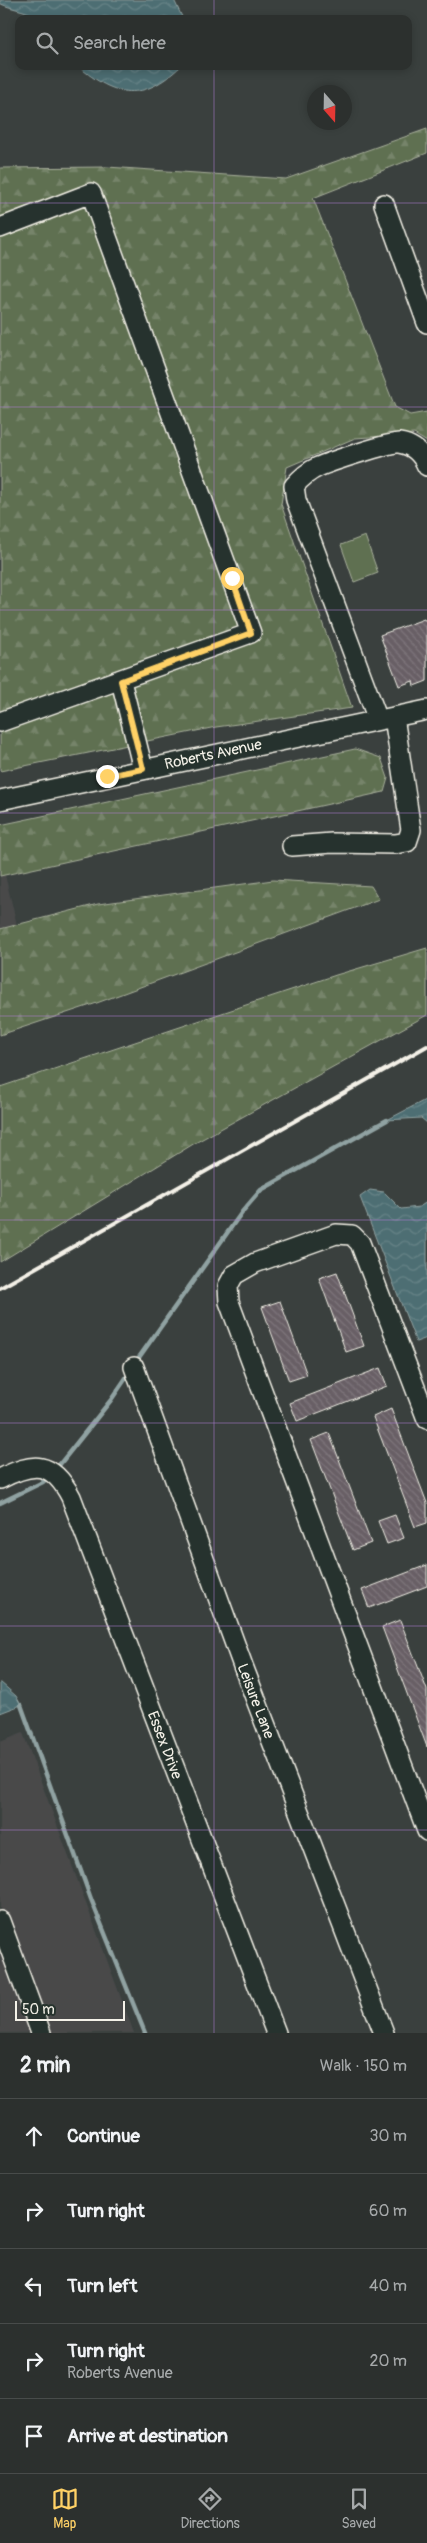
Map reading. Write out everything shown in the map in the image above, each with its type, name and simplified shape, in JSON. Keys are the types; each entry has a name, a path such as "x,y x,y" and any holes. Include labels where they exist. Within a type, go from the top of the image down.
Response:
{"street":[{"path":"0,228 90,194 251,633 121,681 0,722"},
{"path":"384,204 427,323"},
{"path":"292,846 332,842 395,844 407,842 411,830 386,718 296,500 294,486 302,477 318,467 398,443 414,448 424,458 427,466"},
{"path":"121,681 143,769"},
{"name":"Roberts Avenue","path":"0,800 427,710"},
{"path":"427,1419 360,1243 352,1235 336,1234 327,1237 255,1263 234,1275 228,1286 229,1302 427,1831"},
{"name":"Leisure Lane","path":"134,1367 242,1666 384,2033"},
{"name":"Essex Drive","path":"0,1480 28,1467 47,1471 71,1497 276,2033"},
{"path":"0,1921 41,2033"}],"shaded area":[{"path":"5,875 17,925 0,929 0,876"},
{"path":"23,1733 134,2033 0,2033 0,1742"}],"green space":[{"path":"427,129 427,153 313,198 395,407 410,415 427,412 427,442 414,434 355,438 287,467 281,504 352,708 216,727 0,771 0,168 107,167 286,179"},
{"path":"365,536 378,573 354,582 341,545"},
{"path":"355,749 381,758 388,778 384,792 0,876 0,825"},
{"path":"273,880 371,886 379,899 94,1004 0,1035 0,929 98,904"},
{"path":"427,948 427,1015 195,1143 0,1262 0,1087 336,975"}],"water":[{"path":"0,0 174,0 181,15 33,15 1,4"},
{"path":"83,70 176,70 154,86 130,91 117,90 92,77"},
{"path":"427,1099 427,1123 421,1118 387,1120"},
{"path":"370,1190 384,1192 401,1209 419,1207 427,1202 427,1338 416,1342 360,1197"},
{"path":"0,1682 16,1696 21,1705 0,1713"}],"building":[{"path":"424,619 427,623 427,681 414,686 413,681 399,686 380,635"},
{"path":"337,1272 364,1346 346,1352 319,1278"},
{"path":"280,1301 307,1375 289,1381 262,1307"},
{"path":"380,1368 387,1386 297,1421 290,1403"},
{"path":"391,1409 427,1503 427,1523 415,1527 373,1417"},
{"path":"329,1433 371,1543 353,1550 311,1440"},
{"path":"395,1515 404,1538 387,1544 378,1521"},
{"path":"427,1565 427,1586 369,1608 362,1590"},
{"path":"400,1620 427,1690 427,1747 382,1627"}],"waterway":[{"path":"135,1363 242,1212 261,1190 387,1120"},
{"path":"56,1469 111,1400 130,1372"},
{"path":"0,1503 43,1482 49,1476"},
{"path":"21,1705 91,1899 145,2033"}],"railway":[{"path":"0,1288 427,1046"}],"route":[{"path":"107,776 143,769 121,681 251,633 232,578"}]}
